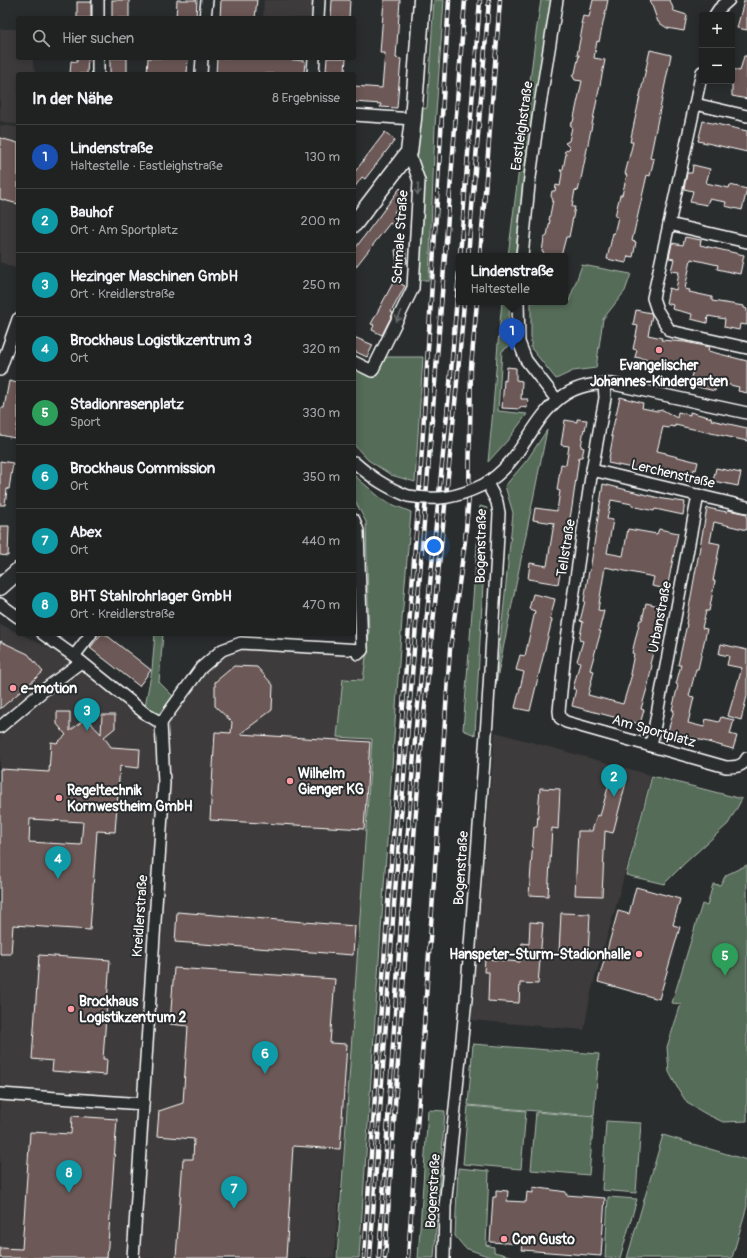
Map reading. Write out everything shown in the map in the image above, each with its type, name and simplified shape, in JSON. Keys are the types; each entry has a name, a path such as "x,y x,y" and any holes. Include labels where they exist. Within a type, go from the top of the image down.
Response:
{"main road":[{"path":"356,221 409,152 422,0"},
{"path":"0,587 16,573"}],"street":[{"path":"98,0 98,16"},
{"path":"205,16 207,0"},
{"path":"318,16 319,0"},
{"name":"Eastleighstraße","path":"522,253 529,185 539,111 557,0"},
{"path":"717,12 729,0"},
{"path":"98,60 98,72"},
{"path":"201,72 202,60"},
{"path":"313,72 314,60"},
{"path":"699,84 653,298 657,310 670,331 747,348"},
{"path":"695,104 747,116"},
{"path":"356,115 413,119"},
{"name":"Schmale Straße","path":"356,363 372,371 412,288 419,181 409,152"},
{"path":"669,224 747,242"},
{"path":"518,305 519,342 535,373 557,400"},
{"path":"0,370 16,325"},
{"path":"356,464 371,477 408,496 426,499 465,494 485,484 504,470 539,421 557,400 571,390 604,383 747,413"},
{"name":"Tellstraße","path":"560,718 559,711 565,652 592,470 605,398 604,383"},
{"name":"Lerchenstraße","path":"592,470 747,507"},
{"name":"Bogenstraße","path":"444,1258 445,1207 467,984 487,721 497,553 499,513 497,502 485,484"},
{"name":"Urbanstraße","path":"651,746 698,495"},
{"path":"46,636 146,714 161,723 201,668 222,650 241,643 268,639 360,652 358,531 356,526"},
{"path":"0,604 16,616"},
{"path":"0,727 49,686 77,659 90,636"},
{"name":"Am Sportplatz","path":"560,718 566,722 726,767 735,767 744,762"},
{"name":"Kreidlerstraße","path":"133,1258 164,783 161,723"},
{"path":"0,1094 142,1104"}],"shaded area":[{"path":"264,0 314,0 312,16 263,16"},
{"path":"0,29 16,29 16,60 33,60 35,72 16,72 16,125 0,121"},
{"path":"0,125 16,127 16,268 0,262"},
{"path":"0,624 16,632 16,636 25,636 80,663 161,723 201,668 241,643 362,650 384,659 334,1258 0,1258"},
{"path":"495,732 651,775 591,992 584,1030 471,1020"}],"green space":[{"path":"434,0 444,0 435,127 429,280 416,280 421,181 417,152 421,109 427,108"},
{"path":"541,0 553,0 535,110 515,253 508,253"},
{"path":"582,265 631,274 625,291 603,319 596,368 573,371 556,379 531,348 531,305 568,305"},
{"path":"502,305 510,305 509,319 512,344 502,351 498,411 527,414 507,441 488,462 492,422"},
{"path":"383,357 423,357 415,482 391,475 368,460 356,447 356,367 371,373"},
{"path":"547,430 496,684 513,513 505,486 527,460"},
{"path":"356,477 384,501 411,512 402,619 359,1258 337,1258 372,739 337,737 343,679 363,680 369,634 366,522 356,503"},
{"path":"480,506 487,508 475,735 463,730"},
{"path":"155,636 163,636 159,682 174,697 160,716 145,706 152,670"},
{"path":"652,776 742,799 728,824 664,884 626,875"},
{"path":"747,865 747,1121 723,1122 687,1103 669,1072 667,1047 681,1004 672,1003 702,904 707,906 713,884 720,885 726,875"},
{"path":"473,1044 599,1054 594,1116 468,1105"},
{"path":"468,1106 526,1111 521,1169 463,1164"},
{"path":"428,1110 445,1111 434,1258 418,1258"},
{"path":"536,1112 594,1117 589,1175 531,1170"},
{"path":"606,1121 641,1123 636,1193 602,1190"},
{"path":"663,1135 747,1160 747,1206 732,1258 627,1258"},
{"path":"458,1168 489,1171 486,1245 494,1247 494,1252 518,1258 493,1258 465,1248 455,1236"},
{"path":"608,1197 637,1199 620,1258 605,1258"}],"building":[{"path":"112,0 129,0 129,16 112,16"},
{"path":"177,0 197,0 196,16 176,16"},
{"path":"221,0 257,0 255,16 220,16"},
{"path":"332,0 350,0 349,16 331,16"},
{"path":"384,0 400,0 396,58 401,59 397,108 380,107 381,104 356,102 356,86 382,88 385,53 380,53"},
{"path":"593,0 608,0 594,58 605,60 581,179 578,191 575,190 572,207 575,207 569,237 566,237 562,253 544,253 542,252 544,238 547,236 553,200 551,196 552,191 555,191 556,185 560,186 562,173 560,170 563,169 566,154 564,152 570,148 565,143 569,141 572,127 570,124 573,122 582,81 575,80 572,75 575,73 579,55 577,55 583,24 581,24 583,16 589,17"},
{"path":"650,0 670,0 674,11 687,15 684,31 667,28 658,22"},
{"path":"744,1 747,1 747,30 737,28"},
{"path":"77,2 91,2 91,16 77,16"},
{"path":"650,50 671,55 650,158 654,159 650,176 647,175 632,241 636,242 633,257 628,256 626,263 607,259 618,217 615,216 620,195 622,195 627,175 625,174 633,142 630,142"},
{"path":"744,56 747,56 747,99 732,96 732,84 735,84 735,70 740,71"},
{"path":"77,60 88,60 87,72 70,72 71,61 77,62"},
{"path":"110,60 127,60 127,72 110,72"},
{"path":"148,60 188,60 187,72 147,72"},
{"path":"217,60 305,61 304,72 216,72"},
{"path":"327,60 346,60 345,72 326,71"},
{"path":"703,121 747,131 747,152 698,141"},
{"path":"385,132 395,140 365,179 362,177 356,185 356,170"},
{"path":"0,138 16,142 16,203 0,199"},
{"path":"693,165 710,169 706,183 729,188 730,185 747,189 742,210 725,206 726,202 709,199 707,205 690,202 693,191 684,189 687,173 692,173"},
{"path":"400,188 408,195 394,212 401,218 395,227 390,223 356,266 356,247"},
{"path":"685,237 701,240 700,245 744,255 740,274 717,269 718,265 691,259 685,289 690,290 689,292 712,297 712,301 744,306 744,308 747,309 747,325 740,324 739,330 724,327 725,319 708,316 707,323 691,319 692,314 672,309 673,305 666,303 669,288 676,290 679,272 671,271 674,259 669,258 672,243 683,245"},
{"path":"405,248 407,263 397,264 395,250"},
{"path":"394,281 405,286 391,312 393,313 382,335 372,330 374,325 371,324"},
{"path":"636,310 651,313 652,315 648,335 662,338 661,340 685,342 709,347 708,351 747,361 747,393 738,391 739,387 716,382 715,391 689,385 694,366 670,361 669,364 635,357 637,350 633,349 638,326 633,325"},
{"path":"356,338 373,345 367,357 356,352"},
{"path":"507,367 516,368 516,380 522,381 521,399 528,399 527,408 502,408 504,380 506,381"},
{"path":"9,381 16,383 15,438 0,435 0,413 1,408 4,408"},
{"path":"620,397 643,403 642,408 657,411 663,410 677,418 678,412 690,415 690,412 712,418 711,420 747,428 747,441 675,425 675,427 670,426 669,428 663,427 657,451 698,462 696,470 694,469 691,481 661,473 608,463 613,437 611,436"},
{"path":"577,419 587,420 581,447 584,448 582,457 579,457 572,507 558,584 528,579 530,563 547,566 554,523 533,520 535,508 557,511 560,491 557,490 561,464 566,465 569,446 561,445 565,420 577,422"},
{"path":"0,461 13,463 5,505 0,505"},
{"path":"716,468 741,473 738,486 713,481"},
{"path":"603,484 663,499 685,502 683,515 655,509 654,511 632,506 632,504 611,500 607,519 613,520 607,553 623,556 628,529 657,534 659,529 678,533 667,589 652,586 654,577 605,567 598,610 604,611 599,631 601,631 590,670 594,671 588,695 623,704 632,674 630,674 634,654 632,653 646,603 663,607 650,664 652,665 648,685 641,709 644,710 640,724 572,706 576,689 573,689 580,662 577,661 583,641 579,640 583,622 580,621 585,601"},
{"path":"707,508 747,514 747,530 714,522 710,542 720,544 709,611 706,611 702,628 707,629 698,669 696,669 689,696 694,697 688,723 704,727 706,719 719,722 721,717 734,720 730,734 737,736 733,749 668,731 674,710 672,710 678,685 676,684 681,665 678,665 687,624"},
{"path":"0,526 9,526 8,556 0,555"},
{"path":"533,594 555,599 550,619 552,620 530,711 515,708 524,672 516,670 520,655 525,656 535,611 529,609"},
{"path":"99,636 108,636 151,670 139,686 90,648"},
{"name":"e-motion","path":"0,641 28,654 43,672 0,709"},
{"path":"721,644 747,650 747,696 741,720 728,716 742,668 727,665 729,656 719,654"},
{"name":"Wilhelm Gienger KG","path":"234,666 257,667 273,685 272,710 240,734 370,742 364,829 210,820 215,732 231,733 232,722 215,706 215,682"},
{"path":"57,712 70,712 70,731 86,718 101,734 102,715 115,715 115,728 104,737 111,747 140,749 139,768 120,766 115,832 97,831 90,930 13,925 11,954 0,954 0,769 49,772 51,742 57,743 66,735 57,724","holes":["30,819 83,822 81,845 29,842"]},
{"path":"611,777 626,782 613,833 605,831 602,896 575,895 578,831 592,831 597,815 600,816"},
{"path":"540,788 560,789 558,829 552,828 548,896 529,895 534,827 537,827"},
{"name":"Hanspeter-Sturm-Stadionhalle","path":"636,887 680,899 673,925 680,927 659,999 598,982 618,911 629,914"},
{"path":"177,912 355,926 353,955 175,942"},
{"path":"561,913 590,914 588,954 559,952"},
{"path":"530,922 543,923 538,984 520,983 519,1003 488,1001 489,972 484,972 485,959 520,962 522,943 529,944"},
{"name":"Brockhaus Logistikzentrum 2","path":"39,955 110,960 103,1059 107,1059 106,1075 52,1071 53,1061 32,1059"},
{"path":"174,968 335,979 330,1043 347,1044 340,1149 293,1146 286,1258 176,1258 183,1159 193,1159 194,1139 157,1136 159,1111 183,1103 188,1026 170,1024"},
{"path":"72,1116 117,1119 107,1258 0,1258 0,1248 22,1249 30,1132 71,1134"},
{"path":"533,1187 566,1192 566,1195 605,1198 601,1256 522,1250 523,1244 490,1242 493,1197 496,1197 496,1190 508,1191 507,1201 526,1202 527,1192 533,1193"}],"railway":[{"path":"364,1258 388,904 420,481 449,0"},
{"path":"370,1258 394,905 465,0"},
{"path":"460,253 480,0"},
{"path":"468,253 489,0"},
{"path":"480,253 500,0"},
{"path":"379,1258 402,906 417,715 450,384 456,305"},
{"path":"385,1258 418,783 464,305"},
{"path":"408,1258 450,649 465,541 469,495 471,367 477,305"}],"place":[{"name":"Evangelischer Johannes-Kindergarten","path":"659,350"},
{"name":"Lindenstraße","path":"512,351"},
{"name":"e-motion","path":"13,688"},
{"name":"Hezinger Maschinen GmbH","path":"87,731"},
{"name":"Wilhelm Gienger KG","path":"290,781"},
{"name":"Bauhof","path":"614,797"},
{"name":"Regeltechnik Kornwestheim GmbH","path":"59,798"},
{"name":"Brockhaus Logistikzentrum 3","path":"58,879"},
{"name":"Hanspeter-Sturm-Stadionhalle","path":"639,954"},
{"name":"Stadionrasenplatz","path":"725,976"},
{"name":"Brockhaus Logistikzentrum 2","path":"71,1009"},
{"name":"Brockhaus Commission","path":"265,1074"},
{"name":"BHT Stahlrohrlager GmbH","path":"69,1193"},
{"name":"Abex","path":"234,1209"},
{"name":"Con Gusto","path":"504,1239"}]}
